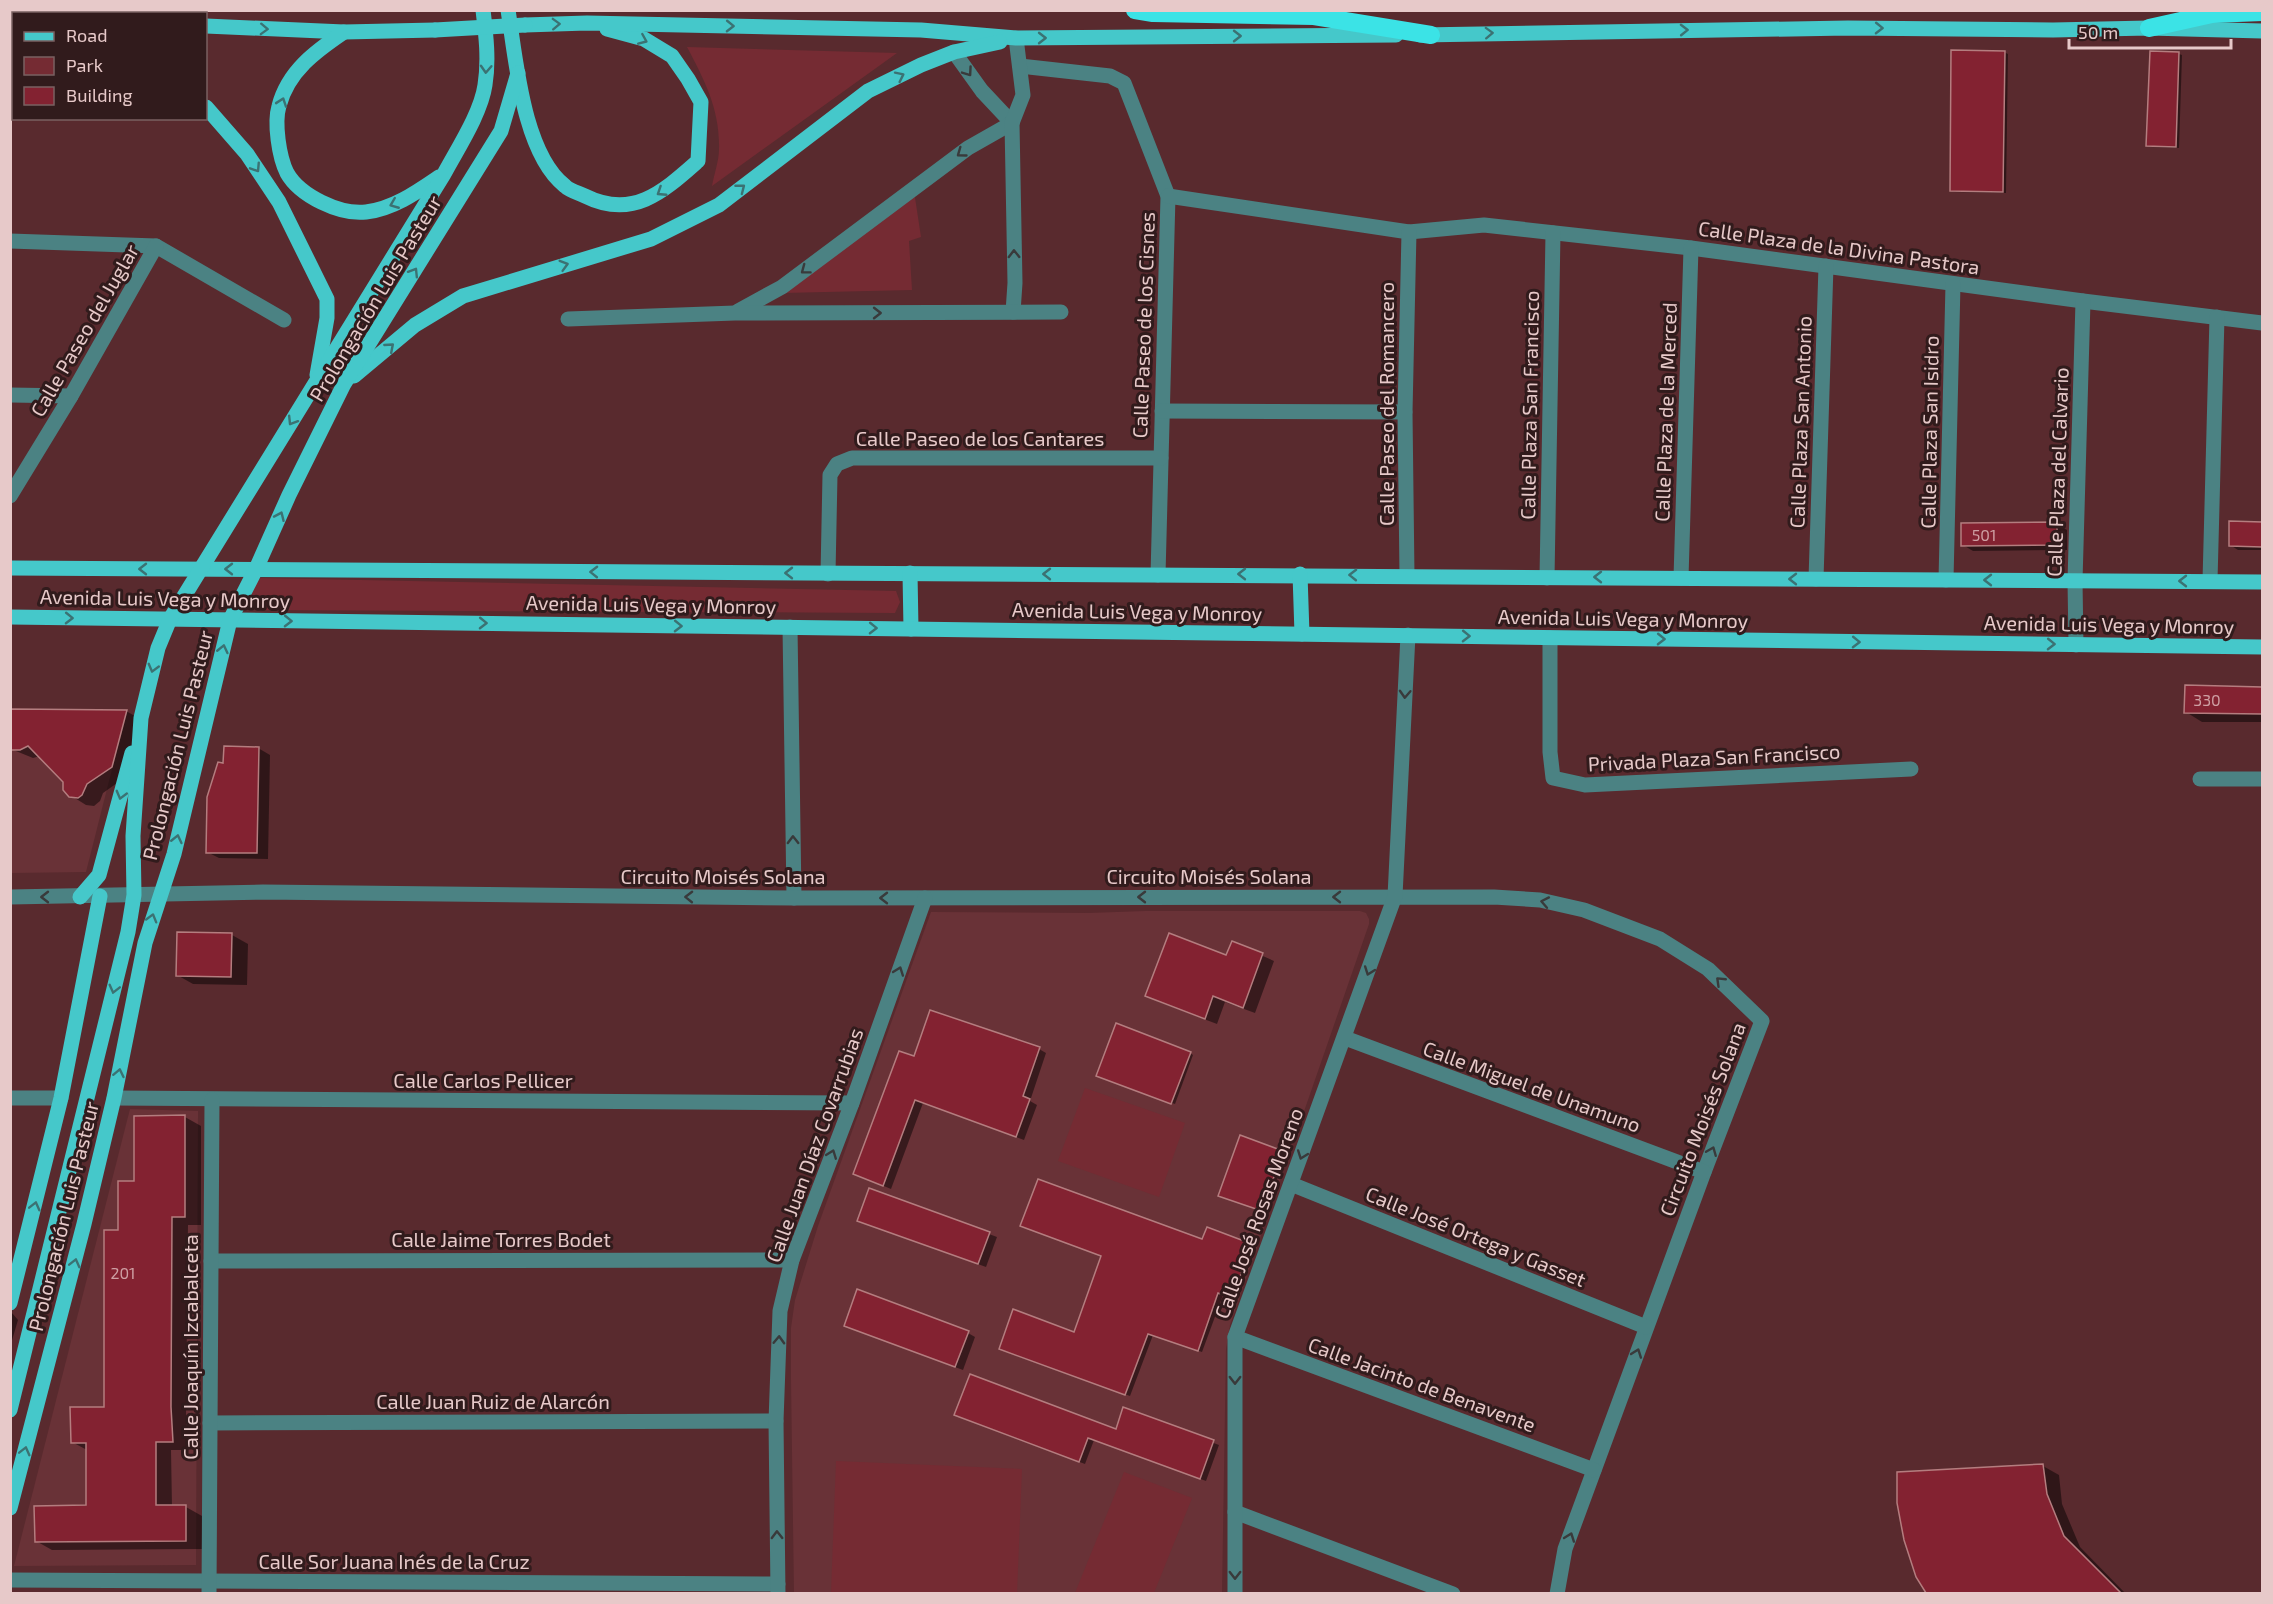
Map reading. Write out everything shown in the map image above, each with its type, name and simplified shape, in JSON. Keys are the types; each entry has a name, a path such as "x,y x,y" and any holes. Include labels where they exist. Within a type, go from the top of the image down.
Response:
{"highway":[{"path":"1135,10 1153,13 1314,16 1431,35"},
{"path":"2149,28 2212,14 2262,12"}],"main road":[{"name":"Prolongación Luis Pasteur","path":"10,1410 128,932 134,895 133,836 141,718 158,648 170,619 444,174 475,116 485,87 487,48 483,10"},
{"name":"Prolongación Luis Pasteur","path":"10,1508 72,1272 114,1098 145,943 174,854 230,620 344,384 501,131 518,73 508,10"},
{"path":"518,73 524,106 535,141 549,167 565,187 598,203 624,205 651,199 668,188 698,161 701,102 672,56 644,39 587,23"},
{"path":"207,27 344,32 587,23 921,30 1016,38 1431,35 1848,28 2053,30 2149,28 2262,32"},
{"path":"344,32 313,53 291,79 278,107 277,137 288,174 313,200 344,211 365,213 392,206 444,174"},
{"path":"344,384 415,325 463,296 651,239 719,205 868,91 954,52 1016,38"},
{"path":"207,108 247,154 279,202 327,299 327,318 315,384"},
{"name":"Avenida Luis Vega y Monroy","path":"10,568 828,574 1300,574 1547,578 2262,582"},
{"path":"910,573 911,629"},
{"path":"1300,574 1302,634"},
{"name":"Avenida Luis Vega y Monroy","path":"10,617 2262,647"},
{"path":"80,897 99,875 141,718"},
{"name":"Prolongación Luis Pasteur","path":"10,1303 61,1098 100,896"}],"street":[{"path":"1013,312 1015,283 1012,123 1023,95 1016,38"},
{"path":"954,52 982,92 1012,123"},
{"name":"Calle Paseo de los Cisnes","path":"1020,66 1110,76 1124,83 1168,196 1158,575"},
{"path":"735,313 782,287 968,148 1012,123"},
{"name":"Calle Plaza de la Divina Pastora","path":"1168,196 1408,232 1484,225 1691,248 2083,302 2262,323"},
{"name":"Calle Paseo del Romancero","path":"1407,576 1405,412 1408,232"},
{"name":"Calle Plaza San Francisco","path":"1547,578 1553,233"},
{"path":"10,241 156,246 284,320"},
{"name":"Calle Paseo del Juglar","path":"10,496 71,396 156,246"},
{"name":"Calle Plaza de la Merced","path":"1681,578 1691,248"},
{"name":"Calle Plaza San Antonio","path":"1816,579 1826,266"},
{"name":"Calle Plaza San Isidro","path":"1946,580 1953,284"},
{"name":"Calle Plaza del Calvario","path":"2076,645 2075,581 2083,302"},
{"path":"568,319 735,313 1061,312"},
{"path":"2210,581 2217,318"},
{"path":"10,395 71,396"},
{"path":"1162,411 1405,412"},
{"name":"Calle Paseo de los Cantares","path":"828,574 830,475 837,464 852,458 1161,458"},
{"path":"790,627 794,898"},
{"name":"Calle José Rosas Moreno","path":"1235,1593 1235,1337 1395,896 1408,636"},
{"name":"Privada Plaza San Francisco","path":"1550,638 1550,752 1553,778 1585,785 1911,769"},
{"path":"2200,779 2262,779"},
{"name":"Circuito Moisés Solana","path":"10,897 263,892 794,898 1494,897 1540,900 1584,910 1660,939 1708,969 1762,1021 1565,1549 1557,1593"},
{"name":"Calle Juan Díaz Covarrubias","path":"778,1589 776,1421 780,1311 792,1260 852,1103 925,898"},
{"name":"Calle Miguel de Unamuno","path":"1345,1038 1704,1172"},
{"path":"10,1098 61,1098"},
{"name":"Calle Carlos Pellicer","path":"114,1098 852,1103"},
{"name":"Calle Joaquín Izcabalceta","path":"210,1587 212,1100"},
{"name":"Calle José Ortega y Gasset","path":"1291,1184 1646,1327"},
{"name":"Calle Jaime Torres Bodet","path":"211,1261 792,1260"},
{"name":"Calle Jacinto de Benavente","path":"1235,1337 1594,1470"},
{"name":"Calle Juan Ruiz de Alarcón","path":"210,1423 776,1421"},
{"path":"1235,1512 1442,1592"},
{"name":"Calle Sor Juana Inés de la Cruz","path":"10,1580 210,1587 778,1589"}],"shaded area":[{"path":"10,709 127,710 86,872 11,873"},
{"path":"1360,911 1366,913 1369,919 1230,1325 1226,1349 1222,1593 794,1594 791,1328 795,1300 818,1226 931,912"},
{"path":"130,1109 198,1111 196,1565 14,1566"}],"green space":[{"path":"687,47 897,53 712,186 719,154 717,121 710,96"},
{"path":"914,191 921,237 909,241 912,290 783,293"},
{"path":"261,578 896,591 900,602 895,613 257,610 248,597 251,582"},
{"path":"1085,1088 1185,1123 1159,1197 1058,1161"},
{"path":"836,1461 1022,1469 1017,1593 831,1593"},
{"path":"1124,1472 1192,1498 1154,1593 1075,1593"}],"building":[{"path":"1951,50 2005,51 2003,192 1950,191"},
{"path":"2150,51 2179,52 2176,147 2146,146"},
{"path":"2229,521 2262,522 2262,547 2229,546"},
{"path":"2057,522 2057,545 1961,546 1961,523"},
{"path":"2185,685 2262,687 2262,714 2184,713"},
{"path":"10,709 127,710 112,767 87,784 78,798 69,797 63,790 63,782 28,746 20,750 10,750"},
{"path":"224,746 259,747 257,853 206,853 207,797 218,762 223,763"},
{"path":"177,932 232,933 231,977 176,976"},
{"path":"1169,933 1226,955 1232,941 1263,953 1243,1008 1213,996 1205,1019 1145,996"},
{"path":"930,1010 1040,1047 1023,1096 1030,1099 1016,1137 915,1100 883,1186 853,1174 899,1051 914,1056"},
{"path":"1116,1023 1191,1052 1171,1104 1096,1076"},
{"path":"185,1115 185,1217 172,1217 171,1407 173,1442 156,1442 156,1505 186,1505 186,1541 35,1542 34,1506 86,1505 86,1443 71,1443 70,1407 104,1407 104,1230 118,1230 118,1181 134,1181 134,1116"},
{"path":"1240,1135 1283,1151 1262,1211 1218,1196"},
{"path":"1038,1179 1202,1239 1207,1227 1252,1244 1232,1298 1218,1293 1198,1351 1148,1334 1125,1395 999,1349 1013,1309 1074,1332 1101,1256 1020,1226"},
{"path":"869,1188 990,1232 978,1264 857,1221"},
{"path":"857,1289 969,1331 955,1367 844,1326"},
{"path":"970,1374 1116,1429 1123,1407 1214,1440 1200,1479 1088,1438 1079,1462 954,1415"},
{"path":"2043,1464 2047,1494 2064,1536 2121,1593 1926,1593 1916,1577 1904,1540 1897,1503 1897,1472"}]}
